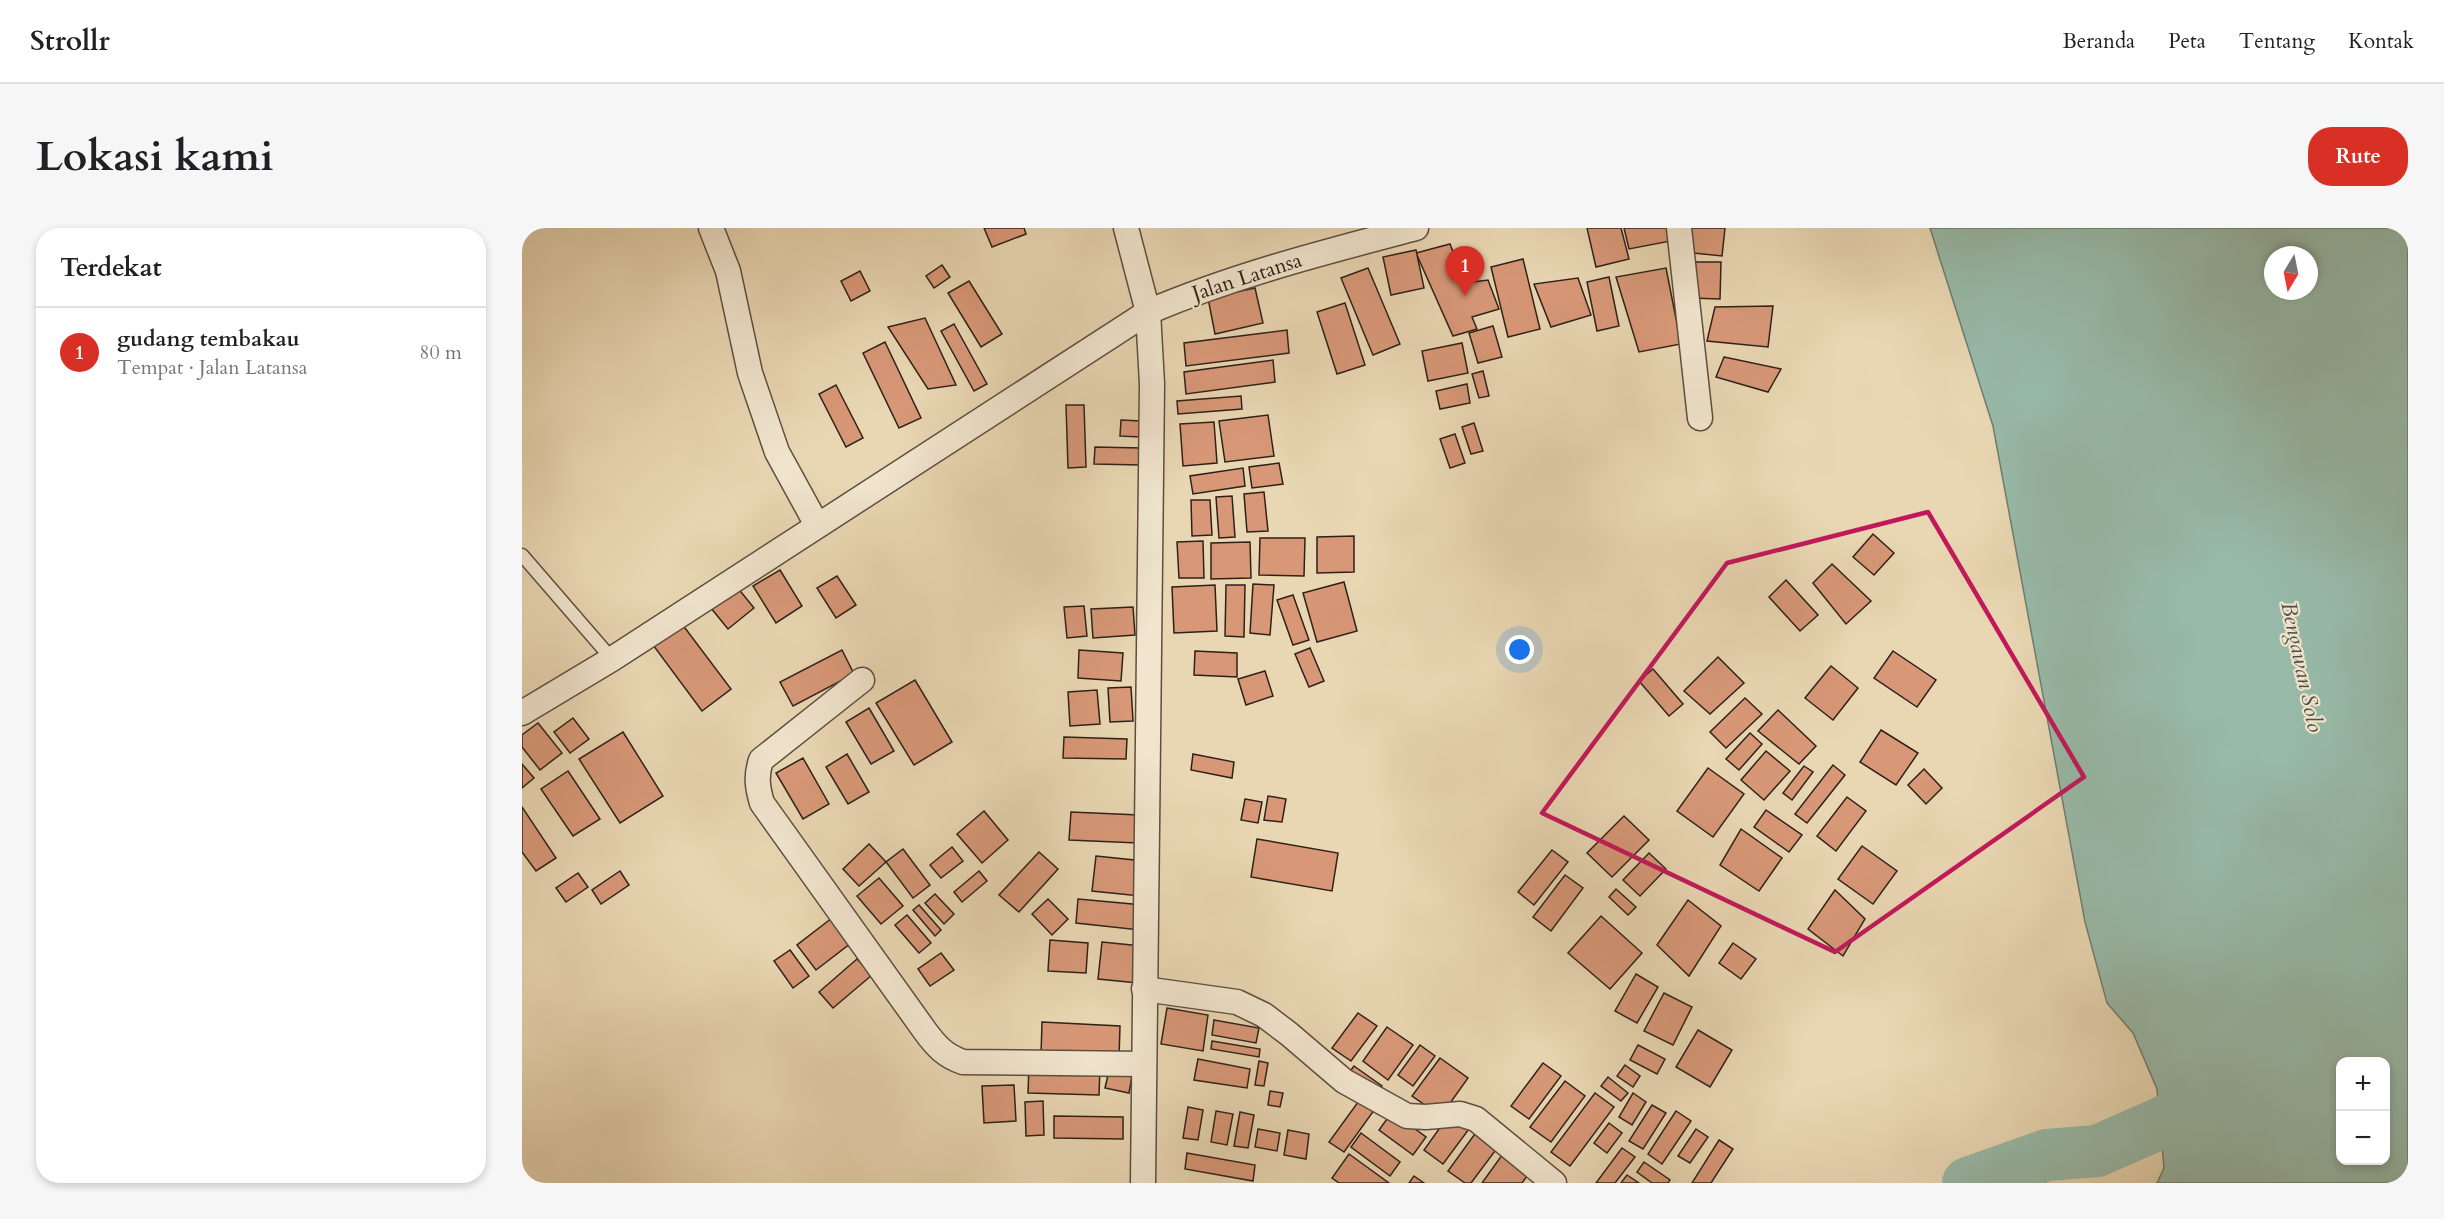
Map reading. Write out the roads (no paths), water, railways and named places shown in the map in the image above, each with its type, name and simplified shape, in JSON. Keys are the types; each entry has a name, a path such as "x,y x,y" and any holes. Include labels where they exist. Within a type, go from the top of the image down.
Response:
{"street":[{"path":"711,228 728,271 750,373 777,452 817,525"},
{"path":"1126,228 1148,312 1152,384 1143,1183"},
{"name":"Jalan Latansa","path":"522,713 612,658 1148,312 1203,289 1265,269 1416,228"},
{"path":"1679,228 1700,418"},
{"path":"862,680 761,760 756,775 758,791 762,803 925,1031 944,1053 963,1062 1143,1064"},
{"path":"1144,989 1237,1002 1264,1015 1344,1081 1407,1116 1426,1118 1460,1114 1476,1119 1554,1183"}],"lane":[{"path":"522,555 612,658"}],"water":[{"name":"Bengawan Solo","path":"1930,228 2408,228 2408,1183 2157,1183 2164,1168 2157,1089 2133,1033 2107,1003 2085,922 1993,426"}],"waterway":[{"path":"1968,1183 2047,1155 2097,1151 2161,1123 2226,1089"}],"place":[{"name":"gudang tembakau","path":"1465,296"}]}
